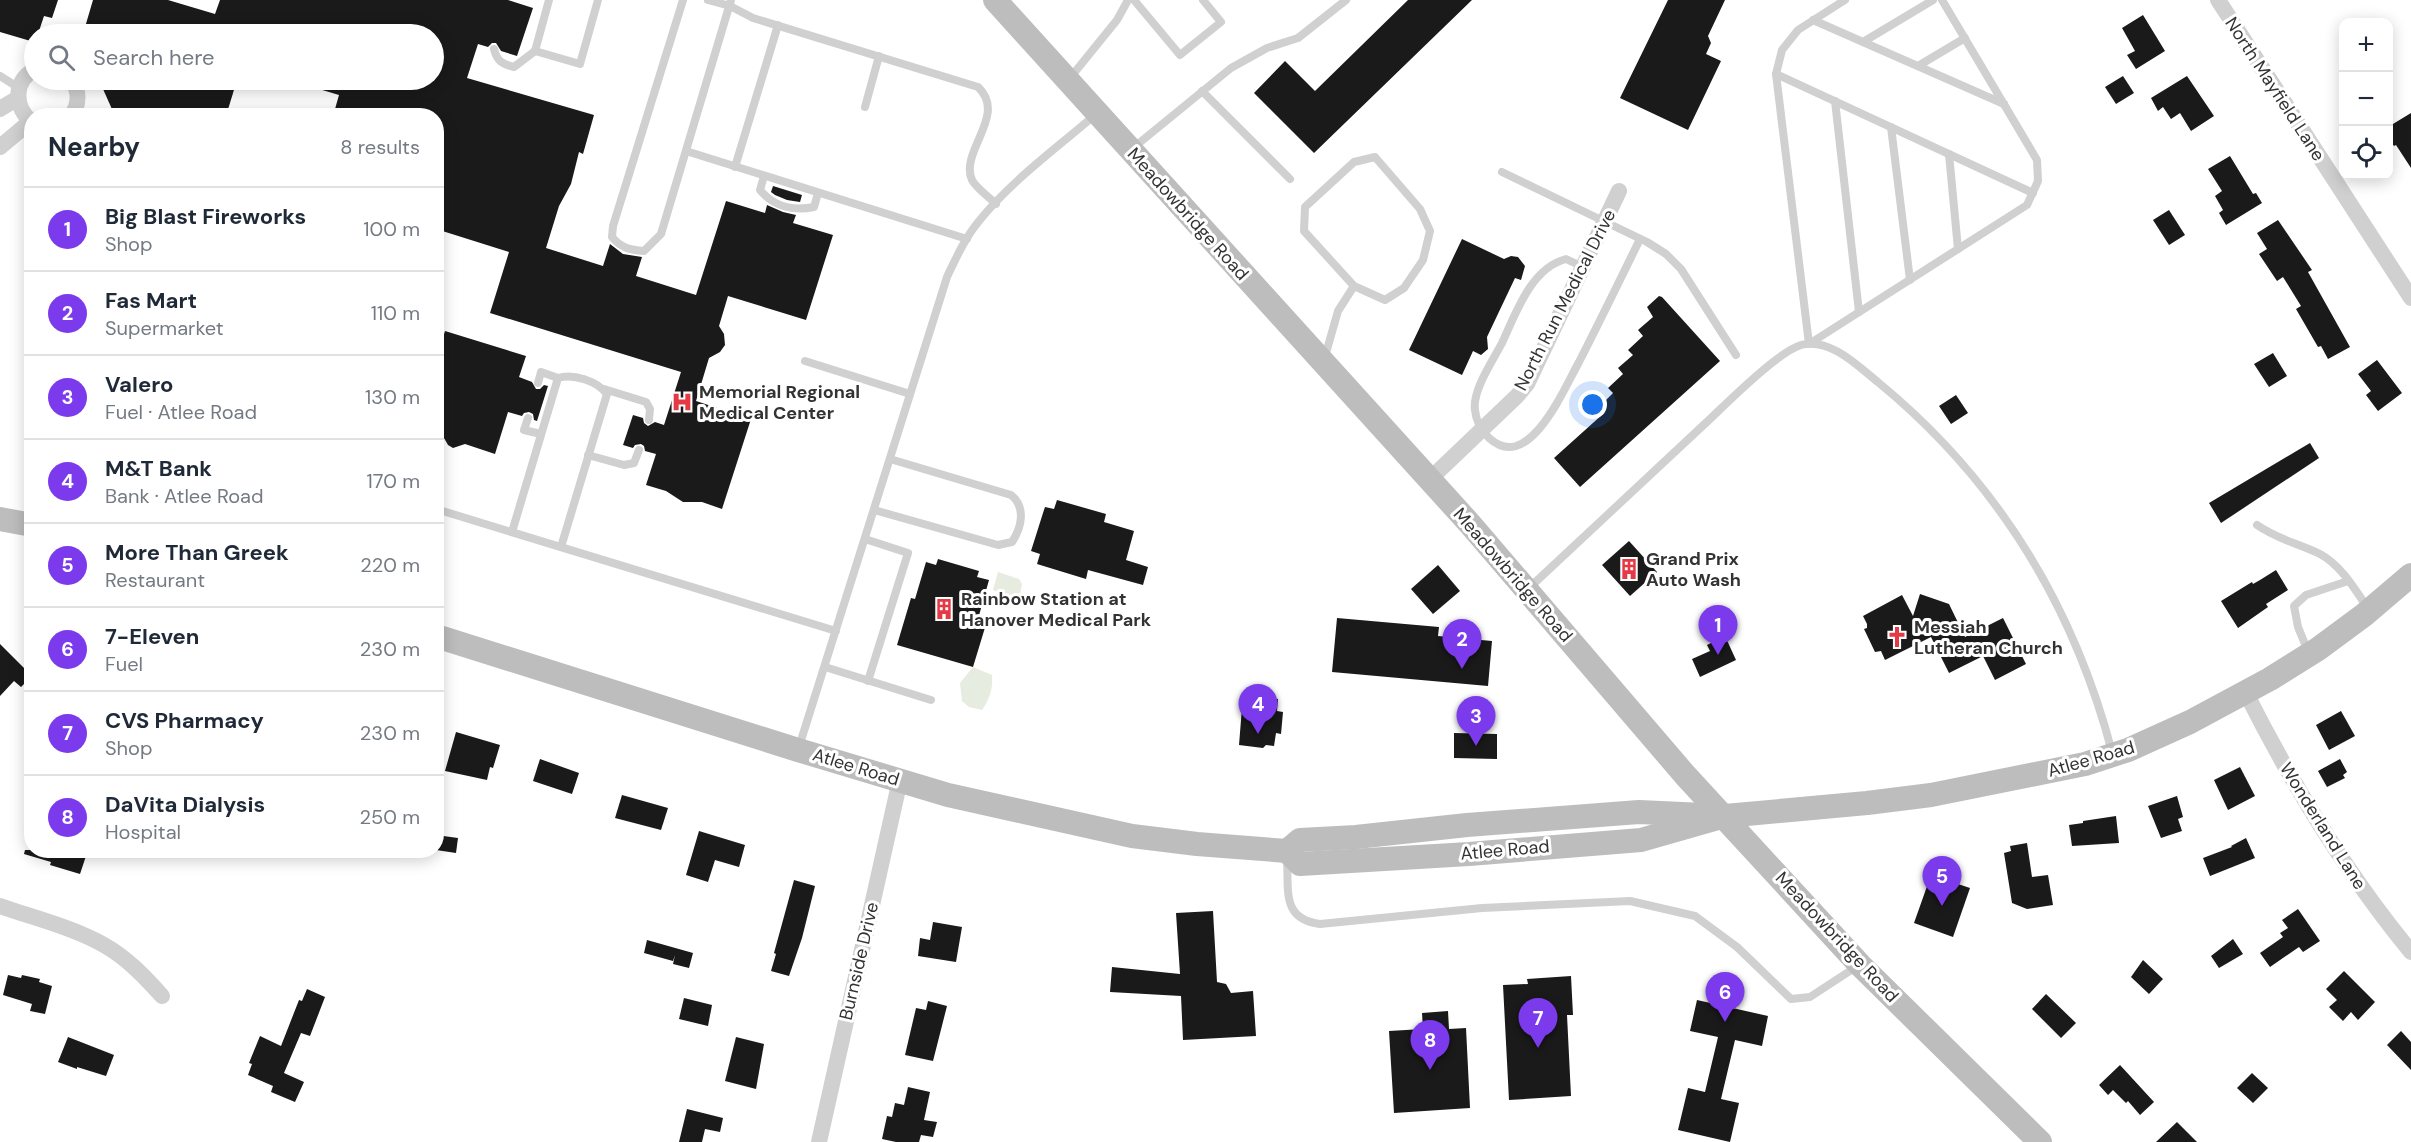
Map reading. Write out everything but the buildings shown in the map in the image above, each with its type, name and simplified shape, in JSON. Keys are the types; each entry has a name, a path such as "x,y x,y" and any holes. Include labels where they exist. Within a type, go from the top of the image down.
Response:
{"main road":[{"name":"Meadowbridge Road","path":"995,0 1527,590 1685,775 1860,965 2040,1142"},
{"path":"0,519 24,524"},
{"name":"Atlee Road","path":"444,639 948,795 1132,836 1197,844 1287,850 1300,864 1469,854 1641,840 1725,816 1930,795 2010,781 2085,764 2112,756 2190,722 2246,693 2309,654 2370,610 2411,575"}],"street":[{"name":"North Mayfield Lane","path":"2218,0 2411,298"},
{"path":"0,109 18,93 24,78"},
{"path":"74,108 77,101 77,90"},
{"path":"18,93 24,115"},
{"path":"0,147 24,127"},
{"name":"North Run Medical Drive","path":"1429,480 1518,396 1527,384 1619,191"},
{"name":"Wonderland Lane","path":"2246,693 2304,798 2352,875 2411,952"},
{"name":"Burnside Drive","path":"819,1142 900,780"},
{"path":"0,906 80,934 103,945 129,963 162,996"}],"lane":[{"path":"494,49 496,58 503,65 514,67 535,51 549,0"},
{"path":"535,51 580,64 598,0"},
{"path":"684,0 613,226 612,237 619,246 644,251 661,234 730,3"},
{"path":"708,0 730,3 753,18 978,87 987,95 989,108 970,168 972,181 996,204"},
{"path":"1067,81 1103,38 1128,0"},
{"path":"1134,0 1180,55 1221,22 1203,0"},
{"path":"1130,150 1231,68 1267,48 1298,38 1346,0"},
{"path":"1809,344 1776,74 1782,50 1798,30 1845,0"},
{"path":"1863,42 1933,0"},
{"path":"1527,590 1744,387 1790,350 1809,344 2027,205 2038,181 2037,160 1942,0"},
{"path":"1813,20 2004,104"},
{"path":"735,167 778,25"},
{"path":"1918,66 1965,38"},
{"path":"865,107 879,56"},
{"path":"1776,74 2033,192"},
{"path":"0,76 18,93"},
{"path":"1202,91 1290,179"},
{"path":"1835,101 1859,312"},
{"path":"798,750 947,277 979,221 1016,183 1097,114"},
{"path":"1891,127 1910,280"},
{"path":"686,152 967,239"},
{"path":"1949,154 1958,249"},
{"path":"1375,157 1420,209 1430,231 1423,260 1404,288 1385,300 1354,286 1304,231 1305,207 1354,162 1375,157"},
{"path":"1502,172 1605,221 1666,254 1681,269 1736,355"},
{"path":"764,176 760,190 769,200 798,210 814,207 818,193"},
{"path":"1583,267 1566,259 1557,261 1546,269 1528,290 1478,390 1474,409 1481,430 1497,445 1505,448 1513,447 1539,429 1557,403 1640,239"},
{"path":"1323,363 1338,311 1354,286"},
{"path":"1809,344 1829,347 1861,369 1900,401 1946,444 1990,496 2039,570 2065,620 2083,660 2101,713 2112,756"},
{"path":"805,361 910,394"},
{"path":"538,383 541,372 558,378 566,375 600,385 607,394 561,547"},
{"path":"512,532 558,378"},
{"path":"604,389 646,402 650,409 649,420"},
{"path":"528,418 524,429 541,434"},
{"path":"588,455 624,465 634,463 639,450"},
{"path":"874,510 998,545 1012,542 1019,531 1022,515 1017,500 1011,495 890,459"},
{"path":"444,511 836,631"},
{"path":"2258,525 2271,535 2321,555 2334,564 2370,610"},
{"path":"865,539 908,553 868,681"},
{"path":"2309,654 2298,627 2294,606 2306,595 2348,581"},
{"path":"825,667 931,700"},
{"path":"1287,850 1290,904 1296,916 1304,922 1320,924 1482,908 1630,901 1695,916 1737,947 1791,999 1810,997 1860,965"}],"shaded area":[{"path":"998,572 1019,579 1022,584 1019,599 993,590"},
{"path":"973,667 992,675 990,693 982,710 969,707 962,701 960,683"}],"place":[{"name":"Memorial Regional Medical Center","path":"682,402"},
{"name":"Grand Prix Auto Wash","path":"1629,569"},
{"name":"Rainbow Station at Hanover Medical Park","path":"944,609"},
{"name":"Messiah Lutheran Church","path":"1897,637"},
{"name":"Big Blast Fireworks","path":"1718,655"},
{"name":"Fas Mart","path":"1462,669"},
{"name":"M&T Bank","path":"1258,734"},
{"name":"Valero","path":"1476,746"},
{"name":"More Than Greek","path":"1942,906"},
{"name":"7-Eleven","path":"1725,1022"},
{"name":"CVS Pharmacy","path":"1538,1048"},
{"name":"DaVita Dialysis","path":"1430,1070"}]}
